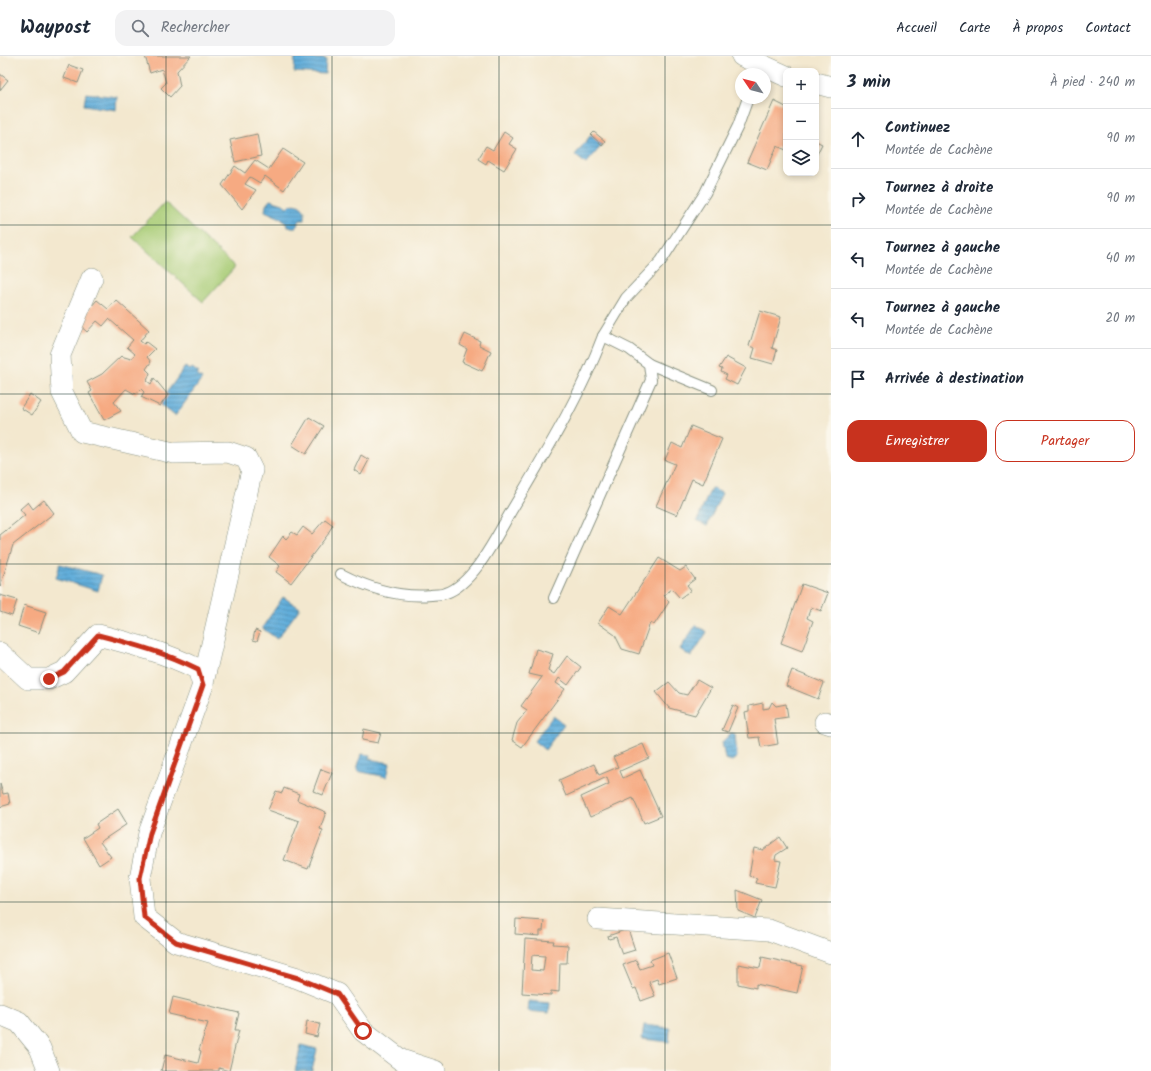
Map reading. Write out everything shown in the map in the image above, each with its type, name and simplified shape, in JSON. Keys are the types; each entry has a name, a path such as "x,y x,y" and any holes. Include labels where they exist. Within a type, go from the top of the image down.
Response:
{"street":[{"path":"752,65 783,75"},
{"path":"819,84 831,87"},
{"path":"92,278 60,355 62,392 82,432 174,453 228,452 246,458 252,470 203,683 150,833 140,878 144,917 176,942 298,978 337,994 363,1031 401,1060 435,1071"},
{"path":"0,653 28,678 49,679 64,672 98,635 139,645 175,658 198,669 203,683"},
{"path":"598,919 769,930 831,953"},
{"path":"0,1014 19,1022 40,1048 49,1071"}],"lane":[{"path":"342,574 366,586 411,596 446,593 463,582 481,560 560,430 603,336 626,298 661,261 705,193 738,126 746,104"},
{"path":"603,336 629,350 649,364 712,390"},
{"path":"554,598 651,380 649,364"}],"green space":[{"path":"165,202 235,267 203,302 132,237"}],"water":[{"path":"295,58 326,59 325,74 294,72"},
{"path":"86,93 117,97 116,110 84,105"},
{"path":"591,135 602,145 586,164 575,155"},
{"path":"270,200 283,204 287,207 295,204 299,206 305,212 305,220 300,220 296,227 288,227 283,219 265,211 266,205"},
{"path":"185,367 190,370 192,368 199,373 197,375 202,379 175,416 159,403"},
{"path":"711,488 722,493 707,526 697,521"},
{"path":"60,564 102,575 98,591 56,578"},
{"path":"283,597 300,608 277,639 262,628"},
{"path":"696,625 707,632 691,657 680,649"},
{"path":"553,716 564,724 545,750 534,741"},
{"path":"731,733 735,735 737,757 732,761 725,759 722,742"},
{"path":"361,754 370,755 369,759 390,763 387,777 357,771"},
{"path":"529,1001 550,1003 549,1013 528,1011"},
{"path":"644,1025 670,1028 669,1042 642,1039"},
{"path":"301,1045 317,1049 312,1071 295,1071"}],"building":[{"path":"145,56 191,56 177,71 180,86 170,97 161,88 166,83 162,69 150,73"},
{"path":"69,65 83,70 78,83 64,78"},
{"path":"0,74 8,80 0,90"},
{"path":"774,101 783,106 783,149 777,146 767,170 747,162"},
{"path":"504,132 513,138 509,144 517,149 504,170 488,160 486,164 478,159 486,146 493,150"},
{"path":"594,132 605,141 602,145 591,135"},
{"path":"257,134 261,156 235,162 230,140"},
{"path":"819,142 822,144 819,150"},
{"path":"283,149 303,162 284,190 265,176 260,183 250,177 245,184 256,190 242,209 222,185 235,166 245,173 255,160 269,169"},
{"path":"97,300 108,309 116,300 149,330 140,341 144,344 146,342 155,349 147,357 151,362 146,369 150,373 147,381 151,384 154,378 168,395 160,406 141,397 144,392 141,389 135,394 126,389 114,402 121,411 104,420 89,393 92,391 87,382 102,374 121,356 131,359 135,354 127,347 133,340 109,319 103,326 97,321 87,332 77,323"},
{"path":"760,311 781,317 772,348 777,350 773,364 752,358 755,348 749,346"},
{"path":"465,334 480,341 479,345 491,351 482,371 462,362 467,349 460,345"},
{"path":"726,357 746,368 737,385 725,379 727,375 721,372 722,369 719,368"},
{"path":"30,394 41,402 32,415 21,408"},
{"path":"309,417 324,426 306,454 292,445"},
{"path":"691,426 722,439 703,484 692,479 677,515 656,506 675,464 665,460 672,443 682,448"},
{"path":"361,455 369,460 361,475 354,470"},
{"path":"44,500 54,513 13,545 0,587 0,535 25,515 20,509 28,502 33,509"},
{"path":"325,519 333,525 329,533 291,583 276,572 280,566 269,557 283,536 286,539 292,532 297,535 303,527 312,534"},
{"path":"659,558 680,571 686,567 695,579 687,585 691,590 680,598 672,589 664,595 669,602 654,625 650,623 639,654 622,649 615,635 598,623 609,606 622,614"},
{"path":"802,584 828,593 821,611 811,607 807,618 813,621 802,651 781,643"},
{"path":"0,595 17,600 12,616 0,612"},
{"path":"24,605 46,612 39,633 18,626"},
{"path":"255,630 260,632 257,641 253,640"},
{"path":"536,649 553,654 548,670 554,674 567,656 581,667 568,685 559,678 556,683 565,689 522,747 512,740 517,723 527,710 521,706 542,677 529,674"},
{"path":"792,670 824,683 818,699 786,686"},
{"path":"697,680 711,688 695,715 669,708 656,692 669,682 679,693 687,695"},
{"path":"772,702 776,706 786,704 788,717 774,719 778,744 761,747 759,737 749,738 745,712 749,711 749,706 763,703 763,709 769,708"},
{"path":"733,705 738,708 728,732 722,730"},
{"path":"364,729 381,733 378,743 362,740"},
{"path":"643,744 649,758 620,771 623,778 640,770 661,816 644,823 633,798 590,817 581,797 609,784 607,777 566,796 559,780 594,764 599,775 618,767 613,757"},
{"path":"321,769 332,773 323,795 313,791"},
{"path":"0,784 3,794 8,793 10,804 0,807"},
{"path":"284,788 299,794 297,800 326,812 320,829 323,830 308,869 284,860 299,821 268,810 276,791 282,793"},
{"path":"118,809 127,824 100,842 111,857 99,865 83,838 98,828 96,824"},
{"path":"780,837 787,848 776,855 775,860 781,861 775,887 755,883 757,878 749,876 754,848 763,850"},
{"path":"737,890 762,900 755,918 738,911"},
{"path":"516,919 544,921 543,931 540,931 540,936 515,934"},
{"path":"628,929 635,950 622,954 616,937 609,939 608,936"},
{"path":"525,939 554,941 553,944 568,945 567,963 560,963 559,992 551,991 551,995 522,993","holes":["532,955 545,956 543,971 531,970"]},
{"path":"668,953 677,978 659,984 657,979 649,982 655,996 641,1001 636,988 633,989 623,965 636,960 640,969 652,965 650,960"},
{"path":"762,957 803,966 797,993 756,984 756,988 738,984 738,964 760,968"},
{"path":"173,997 239,1013 235,1030 239,1030 229,1071 219,1068 219,1071 161,1071 165,1055 198,1063 201,1051 199,1050 208,1023 169,1014"},
{"path":"307,1021 320,1024 317,1037 305,1034"}],"route":[{"path":"49,679 64,672 98,635 139,645 175,658 198,669 203,685 150,833 140,878 144,917 176,942 298,978 337,994 363,1031"}]}
